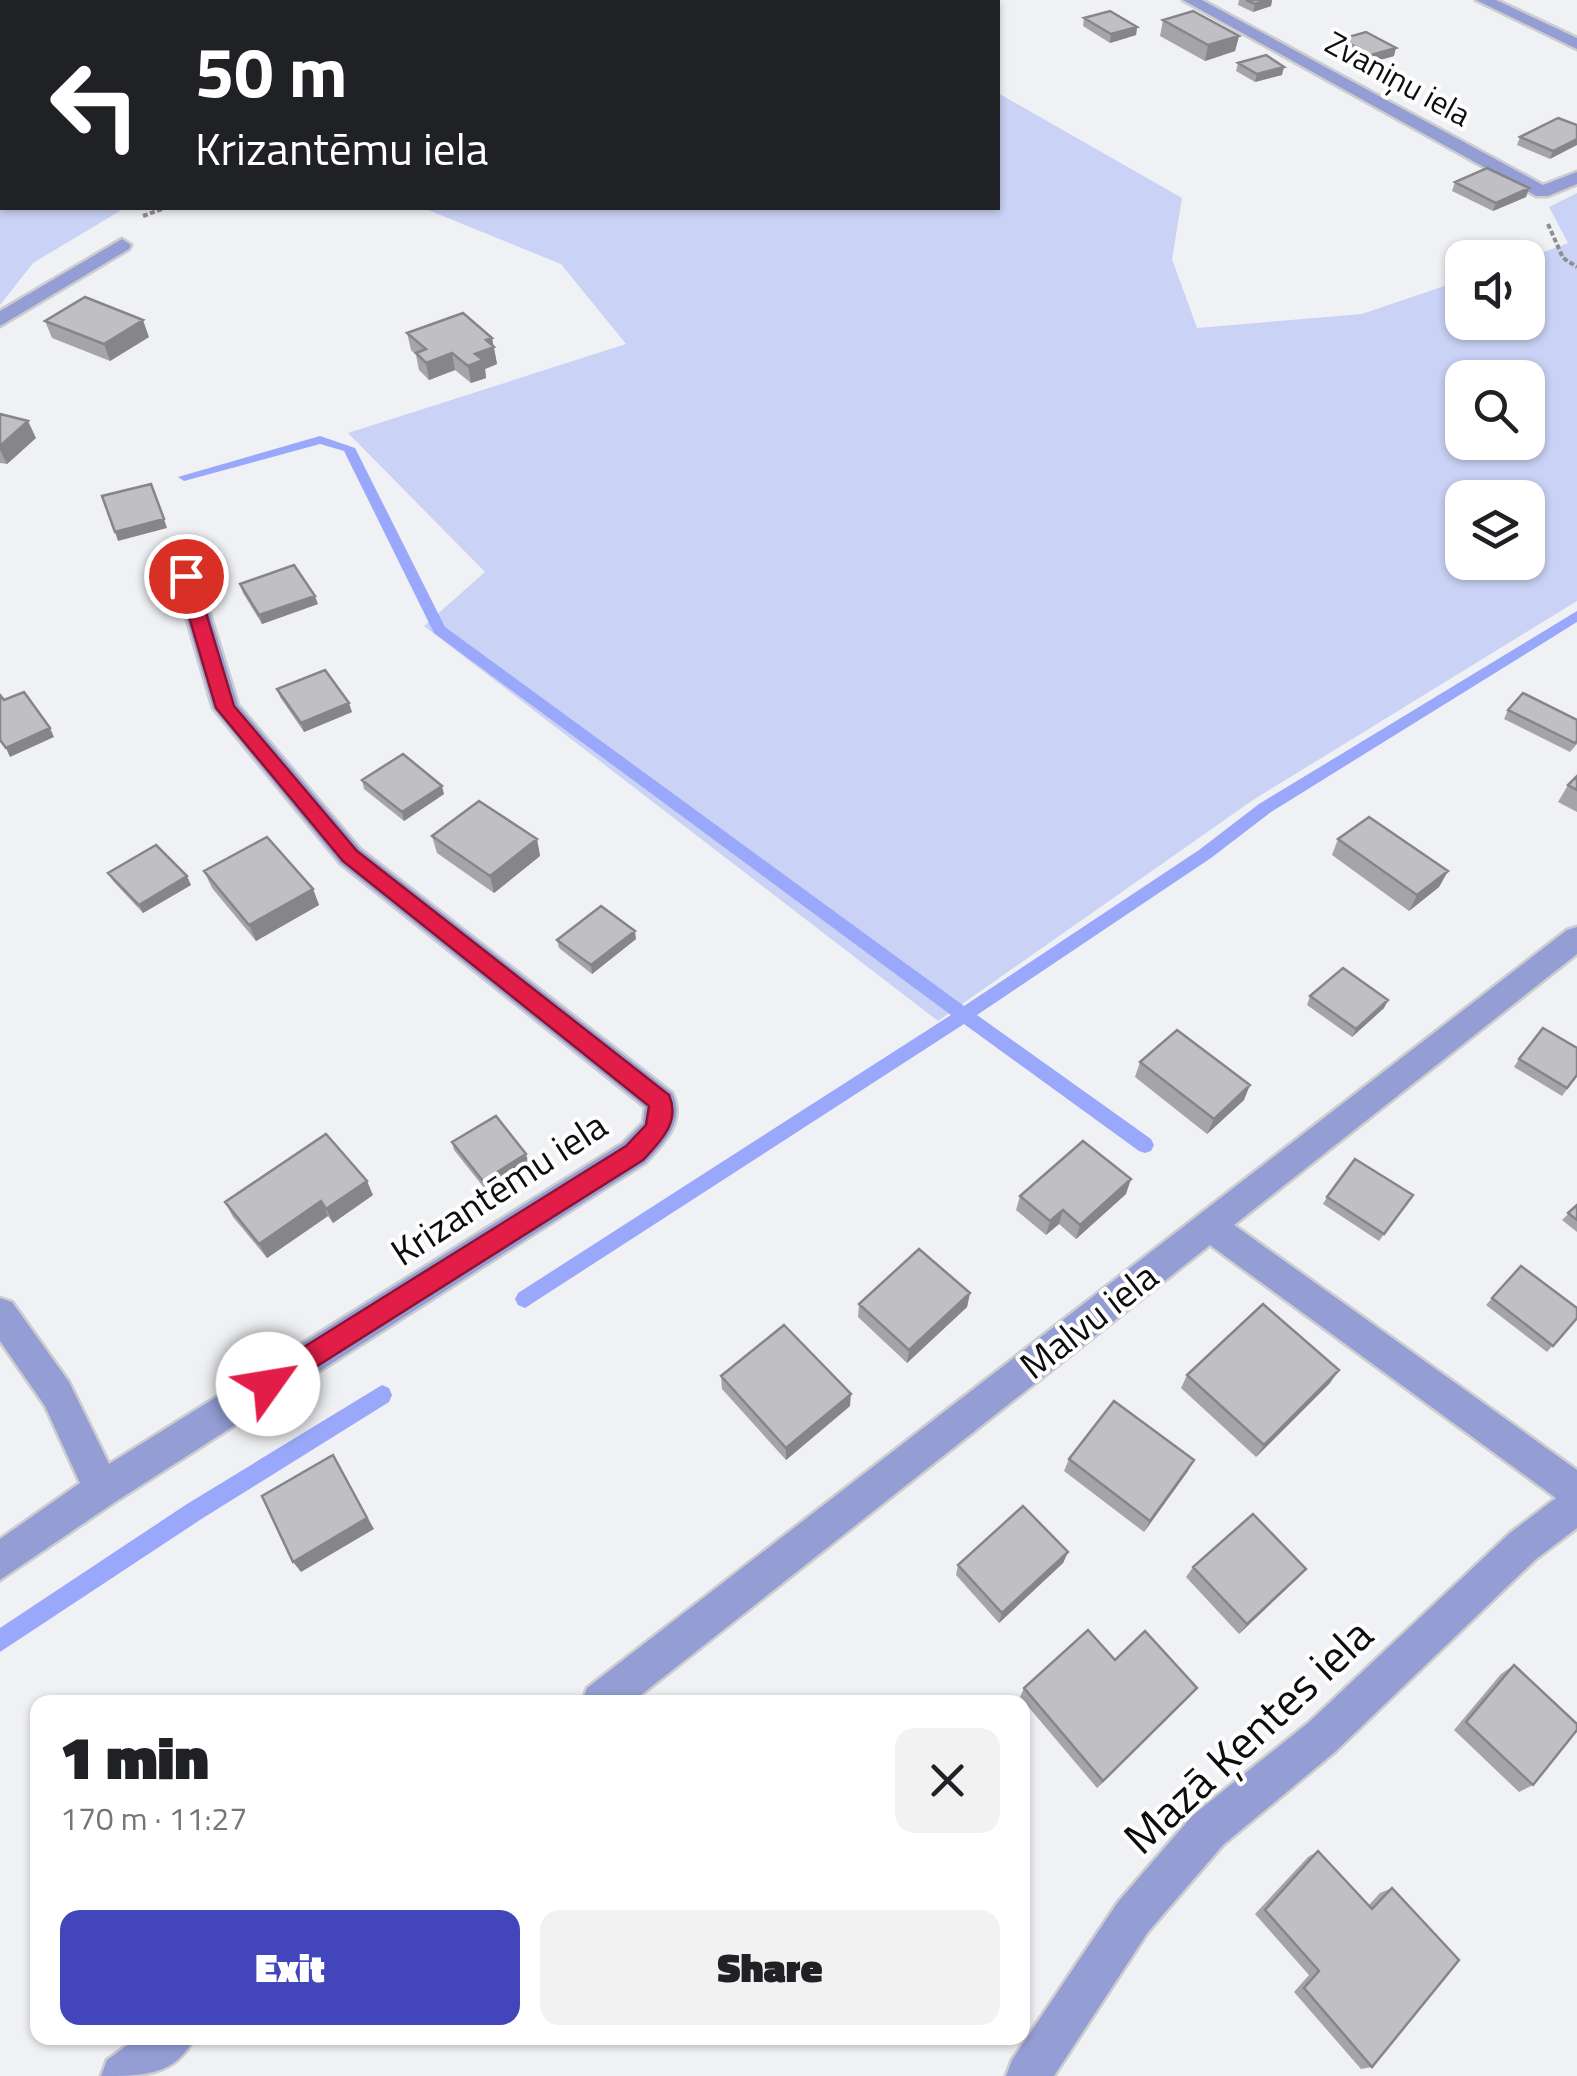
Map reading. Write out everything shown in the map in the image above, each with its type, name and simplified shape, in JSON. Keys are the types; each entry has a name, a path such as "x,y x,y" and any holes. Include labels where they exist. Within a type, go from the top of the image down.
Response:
{"street":[{"name":"Zvaniņu iela","path":"1192,0 1542,192"},
{"path":"1484,0 1577,44"},
{"path":"1542,192 1577,177"},
{"path":"0,320 122,245"},
{"name":"Krizantēmu iela","path":"0,1561 102,1489 634,1153 658,1128 661,1102 350,856 226,708 186,576"},
{"name":"Malvu iela","path":"611,1695 1577,938"},
{"path":"1210,1227 1577,1492"},
{"path":"0,1314 57,1394 102,1489"},
{"name":"Mazā Ķentes iela","path":"1028,2076 1133,1917 1208,1830 1322,1737 1523,1546 1577,1505"},
{"path":"123,2076 163,2045"}],"path":[{"path":"1542,192 1548,224 1564,258 1577,268"}],"shaded area":[{"path":"1000,94 1182,198 1172,259 1197,328 1362,314 1445,286 1445,340 1545,340 1545,252 1568,243 1549,207 1577,193 1577,601 1253,800 938,1021 424,626 485,572 348,433 626,344 561,264 428,210 1000,210"},
{"path":"0,210 122,210 33,263 0,305"}],"building":[{"path":"1110,11 1137,27 1111,34 1084,18"},
{"path":"1193,11 1239,36 1208,45 1163,20"},
{"path":"1366,32 1396,48 1371,55 1341,39"},
{"path":"1266,55 1284,67 1257,74 1238,63"},
{"path":"1558,118 1577,125 1577,139 1553,151 1520,137"},
{"path":"1487,168 1529,188 1496,203 1455,182"},
{"path":"85,297 143,320 104,344 45,321"},
{"path":"463,313 492,338 486,340 494,347 475,354 483,360 468,366 452,353 426,363 416,353 426,349 407,333"},
{"path":"0,414 28,421 0,446"},
{"path":"151,484 164,519 115,532 102,496"},
{"path":"294,565 315,596 259,615 240,584"},
{"path":"325,670 349,703 301,723 277,689"},
{"path":"24,692 50,728 6,748 0,740 0,695 4,700"},
{"path":"1523,693 1577,720 1577,741 1508,710"},
{"path":"403,754 442,786 402,812 362,780"},
{"path":"1577,776 1577,790 1568,785"},
{"path":"479,801 537,839 490,876 432,836"},
{"path":"1369,817 1448,871 1417,895 1338,839"},
{"path":"267,837 313,889 249,925 204,871"},
{"path":"156,845 187,876 139,905 108,873"},
{"path":"601,906 635,931 591,965 557,940"},
{"path":"1343,968 1388,1000 1356,1029 1310,996"},
{"path":"1543,1028 1577,1048 1577,1075 1567,1088 1519,1059"},
{"path":"1177,1030 1250,1085 1214,1119 1140,1062"},
{"path":"496,1116 526,1154 483,1181 452,1142"},
{"path":"326,1134 367,1181 326,1209 321,1201 259,1244 225,1202"},
{"path":"1083,1141 1131,1179 1080,1225 1063,1210 1050,1221 1020,1196"},
{"path":"1355,1159 1413,1195 1384,1234 1327,1197"},
{"path":"1577,1205 1577,1220 1568,1213"},
{"path":"919,1249 970,1293 909,1350 859,1304"},
{"path":"1521,1266 1577,1308 1577,1318 1553,1346 1492,1298"},
{"path":"1263,1304 1339,1370 1264,1445 1187,1375"},
{"path":"784,1325 851,1394 786,1448 721,1376"},
{"path":"1114,1401 1194,1460 1150,1521 1069,1459"},
{"path":"333,1455 367,1518 293,1562 262,1496"},
{"path":"1023,1506 1068,1552 1002,1613 958,1565"},
{"path":"1253,1514 1306,1569 1247,1624 1193,1567"},
{"path":"1088,1630 1115,1660 1145,1631 1197,1688 1103,1781 1024,1688"},
{"path":"1514,1665 1577,1724 1577,1730 1533,1785 1466,1722"},
{"path":"1318,1851 1372,1909 1392,1888 1459,1960 1372,2067 1304,1988 1319,1971 1265,1910"}],"waterway":[{"path":"184,477 320,440 349,448 439,630 964,1015"},
{"path":"964,1015 1205,854 1265,808 1577,616"},
{"path":"525,1299 964,1015"},
{"path":"964,1015 1145,1145"},
{"path":"0,1641 195,1511 382,1395"}],"route":[{"path":"186,576 226,708 350,856 661,1102 658,1128 634,1153 268,1384"}]}
